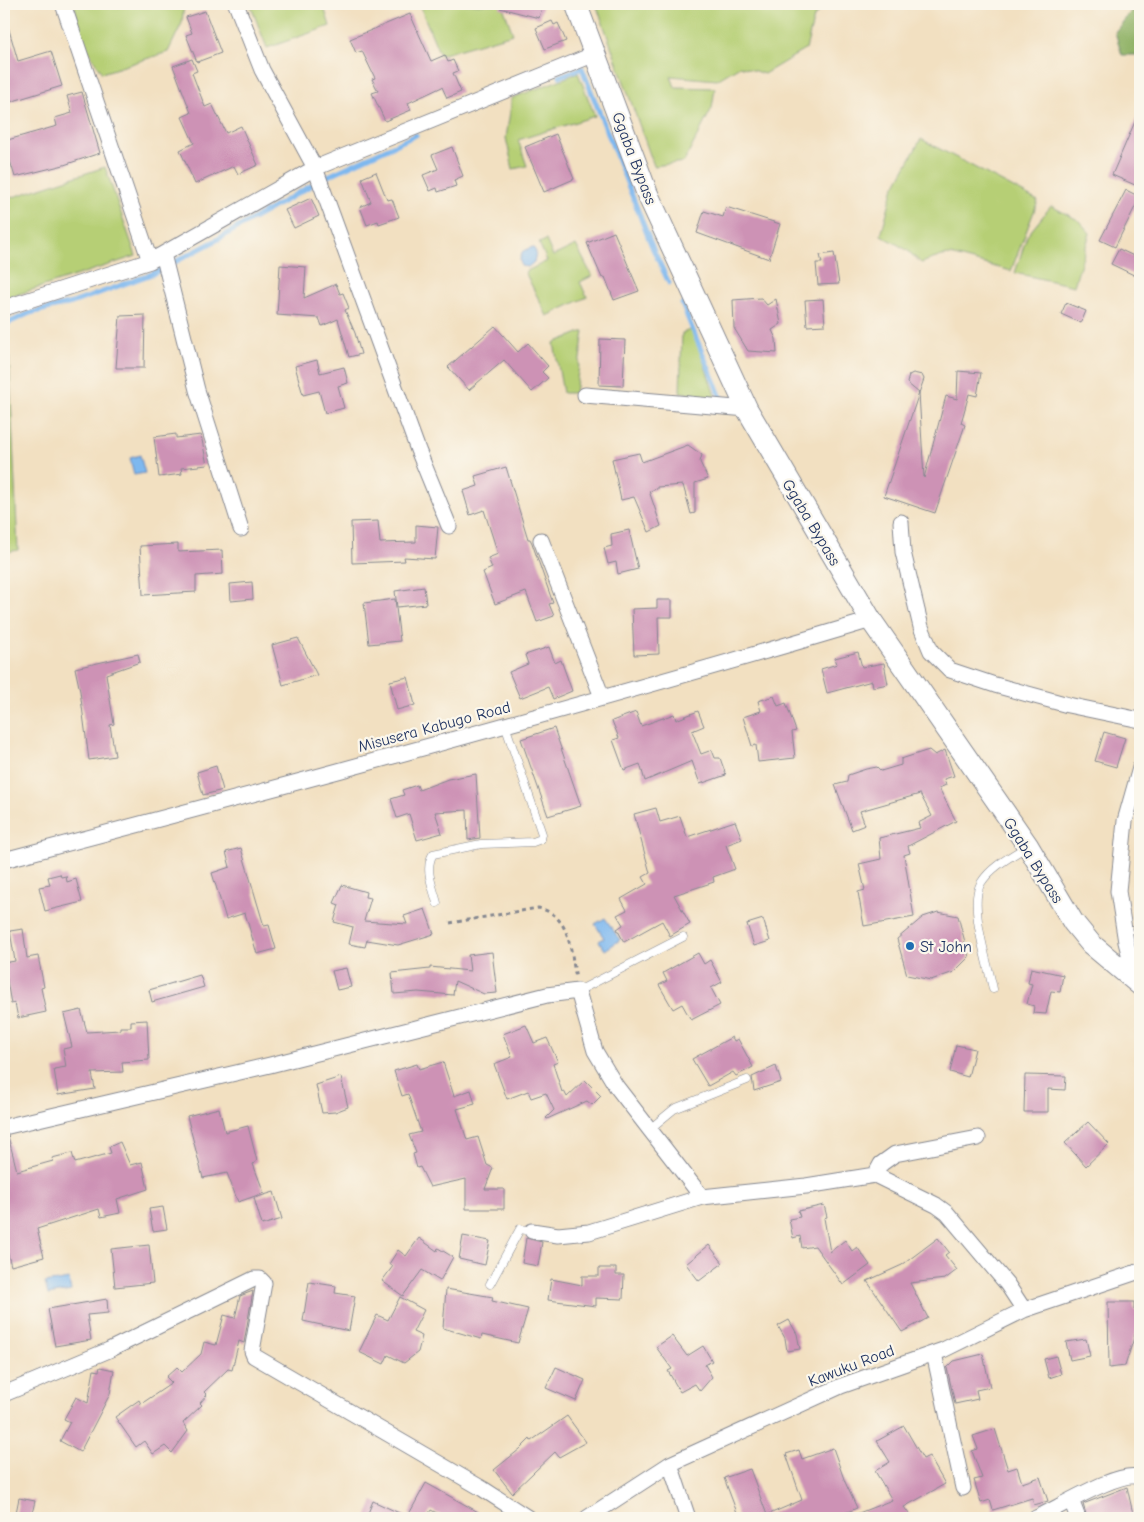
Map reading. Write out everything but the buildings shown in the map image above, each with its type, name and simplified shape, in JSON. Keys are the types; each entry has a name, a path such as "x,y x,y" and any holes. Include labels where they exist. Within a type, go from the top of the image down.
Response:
{"street":[{"path":"63,4 150,261"},
{"path":"236,4 262,70 315,168 418,450 449,526"},
{"name":"Ggaba Bypass","path":"576,4 647,192 747,409 871,620 1028,846 1073,922 1096,949 1138,983"},
{"path":"4,308 150,261 315,168 595,54"},
{"path":"164,254 197,390 241,529"},
{"path":"585,395 747,409"},
{"path":"901,522 903,552 921,628 931,652 950,670 995,685 1068,705 1140,720"},
{"path":"541,540 602,697"},
{"name":"Misusera Kabugo Road","path":"4,860 505,725 724,664 871,620"},
{"path":"1138,983 1133,940 1118,891 1125,821 1140,768"},
{"path":"4,1127 270,1065 547,995 578,991 595,1051 616,1086 651,1128 702,1197"},
{"path":"874,1175 881,1164 895,1154 978,1138"},
{"path":"532,1231 558,1235 589,1232 702,1197 797,1187 874,1175 936,1205 946,1213 1007,1284 1024,1310"},
{"name":"Kawuku Road","path":"587,1518 670,1464 841,1386 934,1353 1024,1310 1140,1271"},
{"path":"4,1394 109,1350 254,1279 260,1279 264,1283 252,1351 254,1356 483,1489 528,1518"},
{"path":"934,1353 963,1488"},
{"path":"670,1464 688,1518"},
{"path":"1036,1518 1100,1486 1132,1475 1140,1478"},
{"path":"1071,1500 1078,1518"}],"lane":[{"path":"437,903 428,870 428,861 433,854 481,844 541,840 542,834 505,725"},
{"path":"994,989 976,906 980,884 992,870 1028,846"},
{"path":"578,991 683,937"},
{"path":"651,1128 674,1110 747,1080"},
{"path":"490,1284 520,1229 532,1231"}],"path":[{"path":"450,922 538,908 550,910 562,920 578,991"}],"green space":[{"path":"74,4 184,4 182,23 168,52 102,73 82,41"},
{"path":"250,4 323,4 330,26 267,48"},
{"path":"419,4 502,4 513,34 440,55"},
{"path":"596,4 825,4 814,17 806,49 764,74 740,66 717,80 671,76 675,87 715,88 712,108 684,162 654,166"},
{"path":"1132,10 1140,15 1140,55 1122,55 1115,32"},
{"path":"578,73 595,116 518,140 527,166 513,169 506,138 512,98"},
{"path":"921,139 1038,201 1011,271 950,255 921,263 907,250 881,235 893,190"},
{"path":"105,167 136,256 4,299 4,200"},
{"path":"1051,206 1078,220 1090,233 1074,286 1015,273 1027,236"},
{"path":"546,240 553,256 576,245 592,276 580,282 587,297 547,316 525,272 547,261 539,243"},
{"path":"693,329 716,399 680,392 682,333"},
{"path":"584,331 575,393 563,393 554,343"},
{"path":"4,353 9,353 18,550 4,553"}],"water":[{"path":"533,247 536,252 534,262 528,267 521,266 520,259 523,251"},
{"path":"140,455 145,473 134,475 130,458"},
{"path":"605,918 620,940 605,950 599,941 604,938 595,924"},
{"path":"69,1279 71,1291 48,1295 45,1283"}],"waterway":[{"path":"560,76 582,68 653,249 669,283"},
{"path":"4,325 30,313 72,303 152,274 213,242 326,177 416,135"},
{"path":"682,304 724,405"}],"place":[{"name":"St John","path":"910,946"}]}
